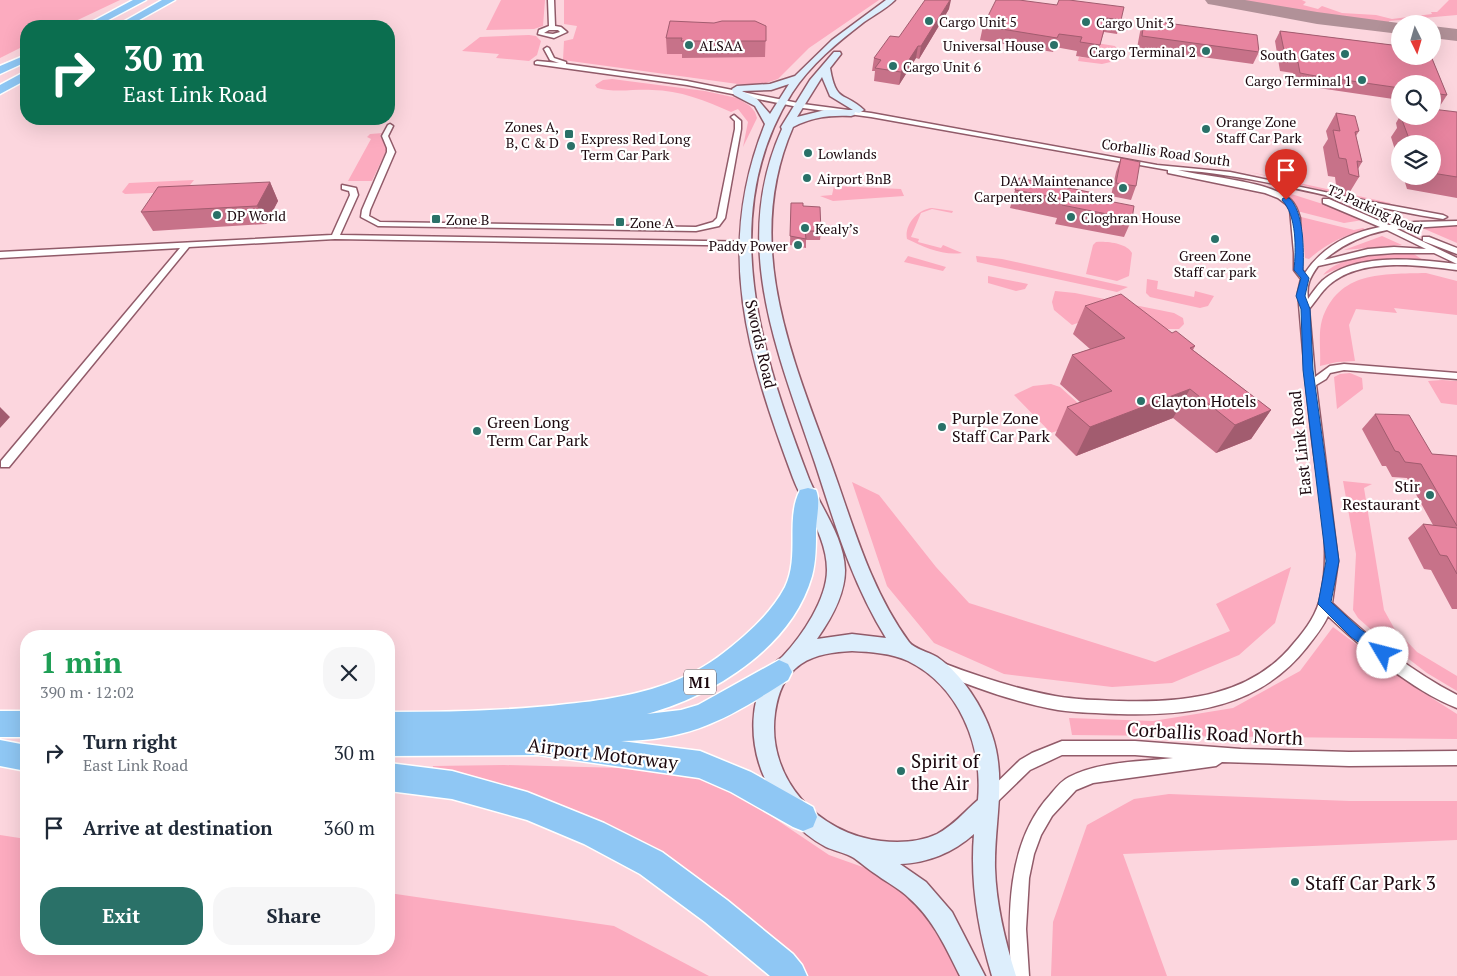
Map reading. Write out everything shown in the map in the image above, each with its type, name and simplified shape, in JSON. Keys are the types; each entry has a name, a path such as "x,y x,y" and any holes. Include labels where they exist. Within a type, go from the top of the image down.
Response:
{"highway":[{"path":"101,20 141,0"},
{"path":"131,20 170,0"},
{"path":"0,71 20,61"},
{"path":"0,89 20,78"},
{"name":"M1","path":"474,725 575,716 634,708 693,686 725,669 748,651 771,626 789,602 800,578 805,555 804,512 808,496"},
{"name":"Airport Motorway","path":"395,725 631,728 665,725 695,718 734,700 786,666"},
{"path":"0,724 20,724"},
{"name":"Airport Motorway","path":"395,742 538,742 700,765 741,782 804,817"},
{"path":"0,745 20,744"},
{"path":"0,754 20,757"},
{"path":"395,778 452,785 528,806 594,832 651,863 716,911 782,965 791,976"}],"main road":[{"name":"Swords Road","path":"849,846 822,832 804,817 771,769 764,748 763,727 768,696 826,608 832,592 836,571 833,551 808,496 760,355 749,306 745,244 752,184 770,125 783,99 798,78 837,42 891,0"},
{"name":"Swords Road","path":"902,0 848,43 825,66 800,102 786,127 770,185 767,244 774,311 792,379 854,553 869,589 904,651"},
{"path":"825,66 828,86 832,94 855,112"},
{"path":"737,91 771,87 798,78"},
{"path":"737,91 763,108 770,125"},
{"path":"786,127 801,118 816,114 855,112"},
{"path":"786,666 818,646 840,643 866,643 904,651 930,664 954,688 972,715 986,744 991,774 984,868 987,900 1004,976"},
{"path":"849,846 893,853 918,851 946,841 969,824 988,802"},
{"path":"849,846 873,858 918,890 944,920 972,976"}],"street":[{"path":"551,0 552,28"},
{"path":"552,28 559,28 564,32 561,35 550,37 540,33 545,29 552,28"},
{"path":"537,63 547,49 550,37"},
{"path":"547,49 550,56 556,61 598,70"},
{"path":"537,63 581,67"},
{"path":"537,63 537,65 543,67 598,70"},
{"name":"Corballis Road South","path":"598,70 737,91 1157,167 1184,167 1250,178 1306,188 1338,198 1397,211 1457,218"},
{"path":"390,126 385,136 391,152 366,210 365,217 378,224 696,229 716,224 721,218 738,129 738,121 734,117"},
{"name":"East Link Road","path":"930,664 992,687 1054,702 1153,709 1197,704 1232,696 1260,684 1286,664 1300,648 1320,617 1332,561 1312,384 1308,370 1305,309 1301,296 1305,278 1298,270 1299,260 1295,216 1290,203 1262,190 1184,175 1157,167"},
{"name":"T2 Parking Road","path":"1250,178 1332,203 1457,260"},
{"path":"335,237 354,195 353,190 345,187"},
{"path":"1338,198 1457,253"},
{"path":"1305,278 1332,247 1342,242 1370,232 1400,226 1457,223"},
{"path":"0,255 335,237 767,244"},
{"path":"5,464 187,245"},
{"path":"1317,264 1375,251 1457,253"},
{"path":"1305,309 1329,280 1339,274 1364,266 1407,263 1457,267"},
{"path":"1312,384 1323,377 1327,371 1333,368 1344,367 1457,376"},
{"path":"1324,604 1356,633 1410,673 1457,702"},
{"name":"Corballis Road North","path":"988,802 1025,765 1062,748 1135,748 1240,756 1349,759 1457,758"},
{"path":"1020,976 1018,955 1020,886 1029,841 1046,809 1056,798 1074,782 1100,773 1240,756"}],"shaded area":[{"path":"0,0 120,0 78,20 20,20 20,48 0,58"},
{"path":"501,0 545,0 543,26 534,29 486,30"},
{"name":"ALSAA","path":"564,0 879,0 809,48 778,79 760,85 745,85 563,60 564,41 573,39 577,26 564,24"},
{"path":"1240,0 1302,0 1306,2 1303,5 1318,9 1322,6 1342,13 1376,15 1391,19 1391,21 1389,23 1301,12"},
{"path":"1449,0 1457,0 1457,15 1424,15 1437,12"},
{"path":"536,36 541,41 537,55 529,61 496,58 499,54 462,51 480,37"},
{"path":"1071,39 1115,46 1117,49 1115,61 1102,64 1078,61 1079,57 1096,59 1098,49"},
{"path":"612,79 705,91 737,98 750,106 757,118 743,147 748,122 738,109 731,112 703,100 662,90 611,90 597,88 595,85 603,80"},
{"path":"383,133 380,135 387,149 372,181 348,181 371,139 367,137 370,134"},
{"path":"1250,172 1390,203 1392,208"},
{"path":"194,180 186,190 180,192 125,194 122,192 129,183"},
{"path":"834,186 901,189 904,196 833,201 820,196 832,195"},
{"path":"1285,192 1329,206 1363,220 1344,223 1297,211 1295,204 1282,194"},
{"path":"932,208 953,211 952,213 932,209 921,213 911,237 919,239 918,242 941,248 943,245 962,253 941,252 907,239 908,228 913,219 922,211"},
{"path":"1301,217 1354,230 1363,228 1366,230 1336,241 1309,259 1305,258"},
{"path":"1457,226 1457,243 1420,227"},
{"path":"1382,236 1402,245 1344,250"},
{"path":"1096,242 1116,243 1126,247 1132,253 1129,276 1117,281 1086,274 1093,245"},
{"path":"1414,254 1423,260 1437,263 1379,261 1351,265 1323,275 1337,264 1355,258"},
{"path":"908,256 946,267 943,271 904,262"},
{"path":"976,256 1002,259 1128,287 1117,292 977,262"},
{"path":"1426,273 1457,281 1457,315 1394,308 1397,313 1356,309 1349,325 1355,361 1337,362 1320,366 1322,320 1329,304 1339,292 1364,278 1378,275"},
{"path":"988,276 1028,284 1025,289 1016,291 988,283"},
{"path":"1147,279 1158,281 1157,289 1194,297 1195,291 1214,296 1208,306 1200,308 1150,297 1146,293"},
{"path":"1055,291 1075,293 1174,313 1183,318 1184,324 1179,329 1165,329 1100,315 1072,325 1054,310 1052,302"},
{"path":"1350,373 1362,378 1363,389 1337,409 1334,377"},
{"path":"1428,381 1457,381 1457,405 1441,403"},
{"path":"1051,384 1060,387 1088,412 1082,422 1051,433 1014,395 1033,386"},
{"path":"1343,481 1372,484 1364,488 1384,610 1394,628 1417,652 1457,676 1457,691 1427,673 1376,634 1358,618 1353,610 1356,554"},
{"path":"852,482 879,495 936,567 969,603 1155,662 1230,631 1216,604 1291,567 1275,623 1239,655 1172,683 1112,687 1004,674 934,643 887,586"},
{"path":"1333,627 1413,686 1457,714 1457,739 1072,735 1069,718 1153,721 1233,708 1300,671"},
{"path":"504,765 662,769 692,774 738,794 829,855 871,870 890,880 921,911 941,941 960,976 802,976 703,889 432,774 433,766"},
{"path":"1169,794 1350,801 1457,801 1457,840 1123,854 1167,976 1051,976 1053,922 1087,825 1134,799"},
{"path":"0,835 20,838 20,955 395,955 395,894 614,926 709,976 0,976"}],"building":[{"path":"925,0 950,0 921,46 918,46 901,72 875,68 881,60 874,58 890,36 899,37"},
{"path":"996,0 1019,0 1057,5 1059,0 1069,0 1124,7 1121,20 1107,18 1100,45 1080,42 1082,37 1059,34 1057,38 983,26"},
{"path":"1144,20 1257,35 1259,52 1142,36"},
{"path":"670,21 714,23 722,21 755,21 766,26 766,41 681,41 682,38 666,38"},
{"path":"1280,31 1391,45 1391,65 1435,65 1439,75 1391,75 1391,87 1300,73 1298,62 1286,60"},
{"path":"1441,80 1447,95 1441,94"},
{"path":"1441,110 1457,112 1457,177 1441,174 1441,135 1408,135 1404,125 1441,125"},
{"path":"1336,113 1355,116 1359,131 1355,132 1362,162 1357,161 1359,177 1349,174 1346,159 1339,158 1333,130 1340,131"},
{"path":"1121,158 1140,162 1136,186 1116,183"},
{"path":"1019,178 1094,193 1093,198 1134,206 1132,219 1062,205 1063,199 1015,190"},
{"path":"270,182 257,206 141,212 158,187"},
{"name":"Kealy’s","path":"791,203 803,203 803,206 820,207 821,231 805,231 806,239 790,236"},
{"path":"1121,294 1172,333 1176,331 1195,346 1190,348 1271,410 1235,425 1190,389 1090,427 1067,407 1112,391 1072,355 1125,338 1085,306"},
{"path":"1375,414 1409,415 1432,454 1457,456 1457,526 1421,464 1405,462 1399,452 1395,451"},
{"path":"1423,524 1457,528 1457,574 1447,556 1440,555"}],"taxiway":[{"path":"1214,0 1317,18 1391,27"},
{"path":"1441,33 1457,35"}],"place":[{"name":"Cargo Unit 5","path":"929,21"},
{"name":"Cargo Unit 3","path":"1086,22"},
{"name":"ALSAA","path":"689,45"},
{"name":"Universal House","path":"1054,45"},
{"name":"Cargo Terminal 2","path":"1206,51"},
{"name":"South Gates","path":"1345,54"},
{"name":"Cargo Unit 6","path":"893,66"},
{"name":"Cargo Terminal 1","path":"1362,80"},
{"name":"Orange Zone Staff Car Park","path":"1206,129"},
{"name":"Zones A, B, C & D","path":"569,134"},
{"name":"Express Red Long Term Car Park","path":"571,146"},
{"name":"Lowlands","path":"808,153"},
{"name":"Airport BnB","path":"807,178"},
{"name":"DAA Maintenance Carpenters & Painters","path":"1123,188"},
{"name":"DP World","path":"217,215"},
{"name":"Cloghran House","path":"1071,217"},
{"name":"Zone B","path":"436,219"},
{"name":"Zone A","path":"620,222"},
{"name":"Kealy’s","path":"805,228"},
{"name":"Green Zone Staff car park","path":"1215,239"},
{"name":"Paddy Power","path":"798,245"},
{"name":"Clayton Hotels","path":"1141,401"},
{"name":"Purple Zone Staff Car Park","path":"942,427"},
{"name":"Green Long Term Car Park","path":"477,431"},
{"name":"Stir Restaurant","path":"1430,495"},
{"name":"Spirit of the Air","path":"901,771"},
{"name":"Staff Car Park 3","path":"1295,882"}],"route":[{"path":"1286,200 1290,203 1295,216 1299,260 1298,270 1305,278 1301,296 1305,309 1308,370 1312,384 1316,431 1330,535 1332,561 1330,582 1324,604 1340,620 1383,653"}]}
